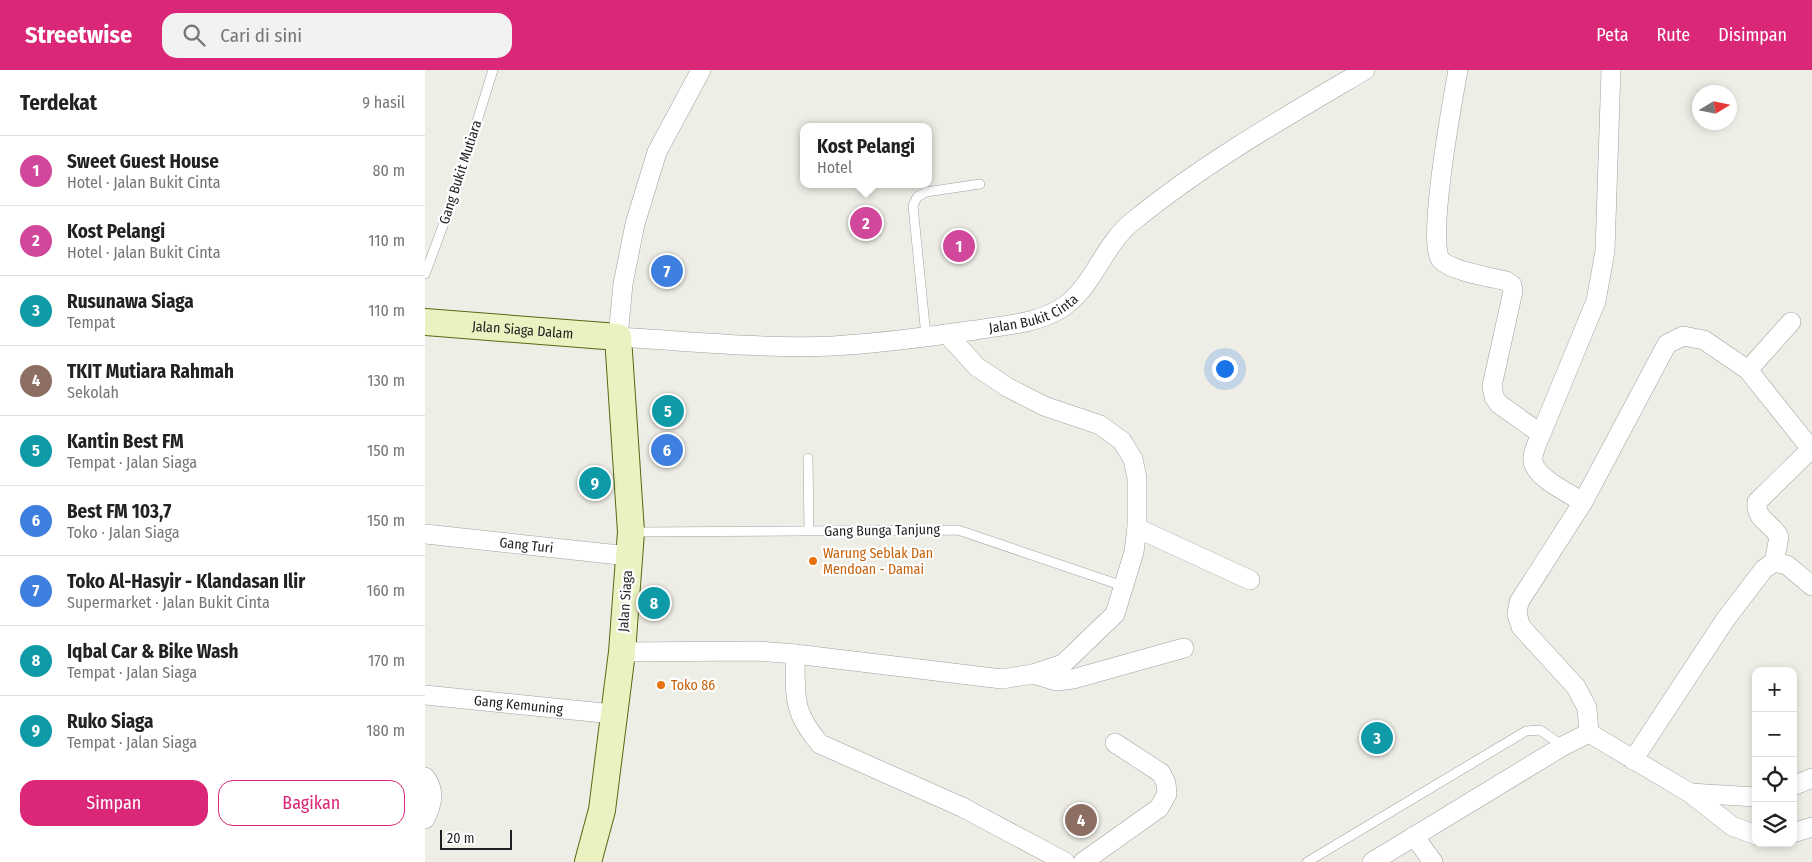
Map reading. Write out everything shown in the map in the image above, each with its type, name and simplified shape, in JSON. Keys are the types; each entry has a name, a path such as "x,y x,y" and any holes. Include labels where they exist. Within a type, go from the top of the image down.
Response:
{"street":[{"path":"619,337 623,284 635,224 657,152 701,70"},
{"name":"Jalan Bukit Cinta","path":"619,337 763,345 833,346 947,334 1038,320 1061,308 1078,294 1114,241 1130,223 1201,168 1365,70"},
{"path":"1458,70 1440,174 1437,245 1439,258 1447,266 1506,281 1512,285 1513,291 1492,386 1493,397 1499,404 1541,434"},
{"path":"1583,502 1539,474 1533,466 1533,457 1596,301 1605,251 1611,70"},
{"name":"Jalan Siaga Dalam","path":"425,322 619,337"},
{"path":"1748,370 1791,322"},
{"path":"621,652 757,651 1002,679 1033,674 1063,664 1101,629 1115,614 1134,552 1137,528 1137,478 1133,459 1122,441 1100,425 1044,406 1007,387 977,367 947,334"},
{"path":"1589,733 1587,708 1576,687 1521,627 1517,614 1519,602 1583,502 1667,344 1683,336 1704,340 1748,370 1812,450 1757,502 1756,510 1759,517 1779,537 1774,562 1764,569 1725,620 1633,760"},
{"name":"Jalan Siaga","path":"588,862 594,848 601,810 621,652 630,544 619,337"},
{"path":"1137,528 1251,580"},
{"name":"Gang Turi","path":"425,534 630,544"},
{"path":"1774,562 1787,565 1812,586"},
{"path":"1033,674 1045,680 1062,681 1184,648"},
{"path":"795,654 796,706 805,726 820,744 962,807 1065,862"},
{"name":"Gang Kemuning","path":"425,695 613,714"},
{"path":"1371,862 1563,746 1589,733"},
{"path":"1589,733 1690,794 1732,826 1752,834"},
{"path":"1083,862 1159,808 1167,794 1166,783 1161,774 1115,743"},
{"path":"425,777 431,784 433,803 425,820"},
{"path":"1797,784 1812,778"},
{"path":"1690,794 1752,797"},
{"path":"1797,832 1812,827"},
{"path":"1414,836 1433,862"}],"lane":[{"name":"Gang Bukit Mutiara","path":"425,274 453,199 493,70"},
{"path":"926,336 913,206 917,197 926,192 980,184"},
{"path":"808,458 809,531"},
{"name":"Gang Bunga Tanjung","path":"630,544 809,531 958,530 1123,586"},
{"path":"1307,862 1526,731 1539,730 1563,746"}],"place":[{"name":"Kost Pelangi","path":"866,223"},
{"name":"Sweet Guest House","path":"959,246"},
{"name":"Toko Al-Hasyir - Klandasan Ilir","path":"667,271"},
{"name":"Kantin Best FM","path":"668,411"},
{"name":"Best FM 103,7","path":"667,450"},
{"name":"Ruko Siaga","path":"595,483"},
{"name":"Warung Seblak Dan Mendoan - Damai","path":"813,561"},
{"name":"Iqbal Car & Bike Wash","path":"654,603"},
{"name":"Toko 86","path":"661,685"},
{"name":"Rusunawa Siaga","path":"1377,738"},
{"name":"TKIT Mutiara Rahmah","path":"1081,820"}]}
